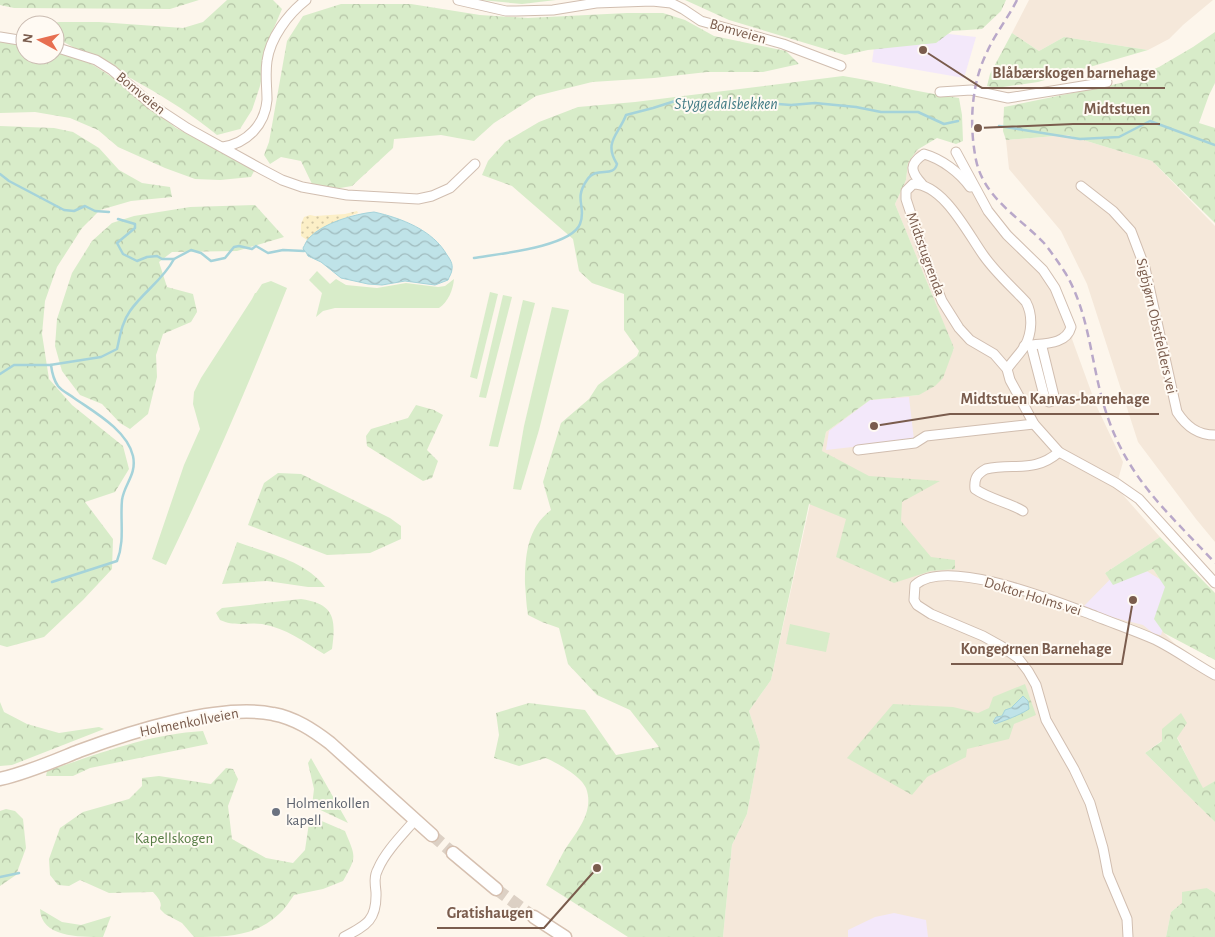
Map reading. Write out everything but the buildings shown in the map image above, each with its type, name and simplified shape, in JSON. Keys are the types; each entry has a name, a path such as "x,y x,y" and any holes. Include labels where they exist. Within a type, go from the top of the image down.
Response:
{"main road":[{"name":"Holmenkollveien","path":"0,779 89,747 145,730 229,712 256,711 287,718 315,732 345,756 432,835"},
{"path":"453,853 496,889"},
{"path":"534,917 565,937"}],"street":[{"path":"223,147 242,142 260,123 266,101 267,61 270,49 292,13 306,0"},
{"name":"Bomveien","path":"458,0 516,12 553,10 603,3 652,1 671,3 707,23 783,44 841,66"},
{"path":"0,37 15,39"},
{"name":"Bomveien","path":"65,49 103,64 158,109 187,128 282,180 302,187 339,194 418,199 432,196 450,188 475,164"},
{"path":"940,92 971,90 1008,98 1107,82"},
{"path":"956,152 988,211"},
{"path":"1007,369 1028,346 1063,340 1070,333 1072,327 1055,288 1043,270 1007,235 963,177 933,156 924,154 916,159 912,167 913,175 922,184 939,195 968,230 984,256 1026,302 1031,317 1028,346 1045,399 1048,402 1052,401 1054,396 1042,347"},
{"name":"Midtstugrenda","path":"922,184 913,184 906,191 906,199 928,266 942,301 959,328 970,340 994,354 1007,369 1010,380 1034,424 1059,452 1116,483 1139,500 1215,584"},
{"name":"Sigbjørn Obstfelders vei","path":"1081,186 1113,211 1131,231 1145,268 1152,295 1177,412 1185,425 1198,432 1215,435"},
{"path":"858,450 915,443 926,436 1034,424"},
{"path":"1022,511 975,489 974,480 979,473 986,469 1035,466 1051,459 1059,452"},
{"name":"Doktor Holms vei","path":"1128,937 1127,919 1108,874 1103,848 1090,803 1074,769 1046,720 1036,685 1028,671 1018,658 1001,646 932,614 917,605 914,600 916,585 928,579 964,577 1030,592 1156,640 1215,675"},
{"path":"344,937 360,928 373,917 376,907 375,882 378,868 415,820"}],"shaded area":[{"path":"1029,0 1213,0 1169,39 1148,50 1064,37 1039,51 1012,33"},
{"path":"877,26 976,37 964,78 872,62"},
{"path":"1067,135 1152,161 1215,226 1215,542 1138,442 1087,284 1061,231 1009,169 1006,140"},
{"path":"917,150 931,151 962,170 1012,232 1053,275 1075,330 1072,339 1096,405 1123,462 1116,487 1160,537 1105,573 1114,585 1153,569 1165,587 1164,633 1200,669 1215,677 1215,781 1203,789 1177,737 1186,723 1145,753 1215,822 1215,893 1207,888 1171,912 1166,937 723,937 732,845 747,814 760,745 749,711 771,680 826,432 870,400 919,395 954,349 895,204 906,180 908,163"},
{"path":"909,397 914,440 826,450 829,431 870,400"},
{"path":"1127,562 1161,580 1173,597 1161,635 1154,634 1143,625 1108,616 1084,606"},
{"path":"894,913 926,920 928,937 848,937 848,930 875,917"}],"green space":[{"path":"0,0 199,0 170,9 14,8 0,5"},
{"path":"227,0 273,0 282,9 270,37 260,86 252,110 240,129 217,135 181,108 65,43 65,22 99,22 183,28 203,22"},
{"path":"481,0 556,0 522,4"},
{"path":"685,0 1006,0 1001,11 982,29 952,31 936,43 868,50 845,55 729,20"},
{"path":"341,4 411,4 480,15 528,18 663,13 685,20 714,36 786,51 799,64 763,72 707,72 592,82 536,96 494,123 474,141 441,135 394,139 393,148 352,186 328,190 312,184 301,161 281,157 270,164 264,155 269,142 287,41 303,16"},
{"path":"1215,32 1215,83 1199,123 1215,128 1215,223 1152,161 1067,135 1006,140 1003,131 1004,107 1121,83 1159,67"},
{"path":"1012,33 1039,51 1064,37 1148,50 1038,82 996,88 987,86 990,74"},
{"path":"0,41 15,44 15,65 65,65 65,54 90,63 118,81 176,128 225,152 254,171 251,177 220,180 195,179 118,147 98,130 70,118 35,112 0,113"},
{"path":"843,76 959,98 963,141 956,144 937,138 917,150 908,163 906,180 895,204 954,348 943,378 935,386 919,395 870,400 826,432 822,451 869,476 940,481 902,502 901,521 931,557 955,560 955,569 931,571 894,583 836,557 846,519 809,504 771,680 749,711 760,745 747,814 732,845 723,937 628,937 546,885 564,851 579,829 586,813 588,797 583,783 568,770 546,758 519,766 494,758 499,735 496,713 529,703 585,710 616,755 659,747 630,710 597,695 568,664 559,628 528,615 525,584 527,553 532,534 543,517 551,510 543,482 561,423 589,399 598,385 637,356 639,351 624,330 624,294 592,283 579,271 573,239 512,186 482,175 488,161 505,142 539,122 578,107 635,102"},
{"path":"0,126 54,128 73,132 99,148 119,170 142,183 170,187 172,197 131,201 100,210 82,228 57,267 45,301 42,334 49,379 72,405 123,446 129,469 115,492 85,502 113,539 112,569 44,637 7,647 0,645"},
{"path":"255,205 284,237 237,251 172,252 159,262 167,287 193,294 197,312 191,322 163,334 156,355 157,377 148,414 130,429 120,423 102,404 80,395 62,371 55,346 57,319 72,273 92,241 112,223 134,216 190,207"},
{"path":"317,271 330,284 336,279 346,285 377,288 406,283 438,287 445,286 454,279 449,295 439,308 335,308 323,311 316,317 322,293 309,280"},
{"path":"271,281 287,288 229,428 166,565 152,559 184,465 200,429 193,404 194,392 255,293 262,284"},
{"path":"490,292 498,294 477,379 470,377"},
{"path":"503,295 512,297 486,398 479,397"},
{"path":"523,300 535,303 498,447 489,446"},
{"path":"552,307 569,310 539,430 521,490 513,489 524,426"},
{"path":"416,405 434,410 443,415 427,450 438,461 432,478 423,481 367,446 366,436 371,429 408,418"},
{"path":"278,473 301,474 390,518 401,526 401,539 370,553 327,555 248,525 264,483"},
{"path":"1160,537 1215,593 1215,660 1164,633 1154,619 1165,587 1153,569 1113,585 1105,573"},
{"path":"237,542 297,564 317,578 325,587 308,587 267,581 222,584"},
{"path":"301,599 321,605 331,615 334,629 332,649 324,654 279,629 262,624 226,622 220,620 216,613 222,608"},
{"path":"790,624 830,633 826,652 786,644"},
{"path":"1025,684 1036,715 1014,724 1009,739 967,749 966,757 927,777 912,795 847,758 893,704 953,707 978,713 989,708 993,697"},
{"path":"0,702 4,712 27,724 59,733 99,727 104,729 12,765 0,766"},
{"path":"1181,713 1187,723 1177,738 1203,788 1215,781 1215,822 1145,753 1162,741 1162,729"},
{"path":"203,731 208,744 90,768 73,776 46,776 47,771 143,740"},
{"path":"311,758 348,823 312,806 314,789 308,763"},
{"name":"Kapellskogen","path":"226,768 233,769 238,779 228,806 232,839 266,858 293,863 305,850 310,816 345,831 353,852 353,861 343,881 323,889 294,895 285,908 270,922 250,931 229,936 194,937 182,923 165,914 160,909 160,902 153,892 109,893 80,880 69,886 58,885 50,875 49,859 60,828 83,812 129,799 142,786 142,778 159,776 211,784"},
{"path":"6,809 15,811 23,819 26,848 16,875 0,886 0,811"},
{"path":"1207,888 1215,893 1215,937 1166,937 1171,912 1182,903 1182,892"},
{"path":"40,909 62,922 81,925 111,916 103,937 72,936 62,934 47,925 42,918"}],"sand":[{"path":"357,211 358,213 325,227 307,240 301,236 301,224 304,217 310,215 345,214"}],"water":[{"path":"374,212 415,226 441,246 452,263 452,270 448,280 435,285 405,281 382,285 368,284 341,278 321,262 308,256 304,251 303,248 308,239 322,228 348,217"},
{"path":"1023,696 1028,701 1029,709 995,724 993,722 996,717 1002,716 1005,710 1011,708"}],"waterway":[{"name":"Styggedalsbekken","path":"474,258 515,252 549,244 574,232 582,218 580,198 587,180 595,173 612,171 617,164 613,156 612,144 626,115 675,101 751,102 791,105 815,103 856,107 881,112 918,112 944,124 958,121"},
{"name":"Styggedalsbekken","path":"999,126 1080,139 1119,137 1150,121 1215,145"},
{"name":"Styggedalsbekken","path":"0,174 9,181 64,210 74,211 85,206 95,211 109,212"},
{"name":"Styggedalsbekken","path":"118,219 135,224 135,228 117,243 123,254 137,261 157,256 162,259 174,259 191,250 201,253 211,261 225,258 234,247 239,246 252,249 256,246 268,253 283,250 304,251"},
{"path":"0,374 14,365 50,365 101,357 117,349 127,315 174,259"},
{"path":"51,365 52,373 60,388 109,422 124,438 130,447 134,463 132,474 123,494 122,538 117,561 52,582"},
{"path":"0,877 19,873"}],"tunnel":[{"path":"432,835 453,853"},
{"path":"496,889 534,917"}],"railway":[{"path":"1017,0 987,52 975,91 972,119 974,147 980,173 994,196 1044,243 1066,274 1081,308 1086,325 1107,415 1127,459 1152,495 1215,563"}],"place":[{"name":"Blåbærskogen barnehage","path":"923,50"},
{"name":"Midtstuen","path":"978,128"},
{"name":"Midtstuen Kanvas-barnehage","path":"874,426"},
{"name":"Kongeørnen Barnehage","path":"1133,600"},
{"name":"Holmenkollen kapell","path":"276,812"},
{"name":"Gratishaugen","path":"597,868"}]}
